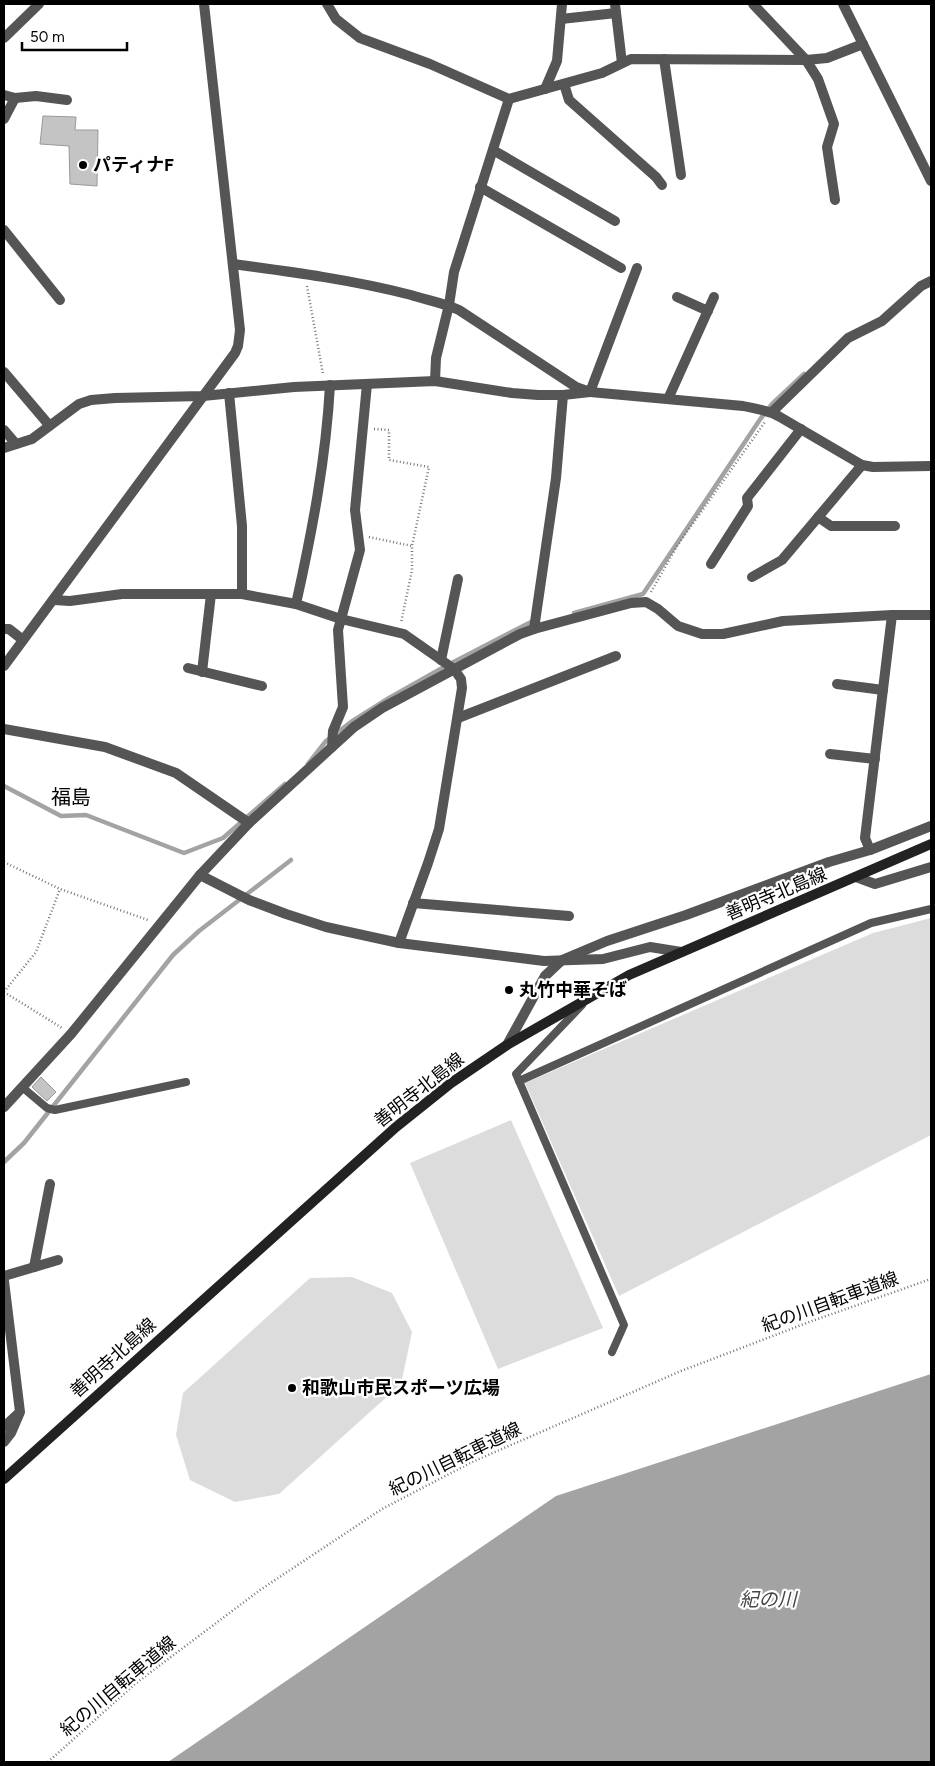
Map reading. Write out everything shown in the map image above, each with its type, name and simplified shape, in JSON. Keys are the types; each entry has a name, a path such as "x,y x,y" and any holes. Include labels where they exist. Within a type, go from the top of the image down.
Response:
{"main road":[{"name":"善明寺北島線","path":"4,1479 396,1127 450,1083 507,1045 628,975 931,844"}],"street":[{"path":"4,38 39,4"},
{"path":"4,666 235,353 238,346 240,330 204,4"},
{"path":"327,4 336,18 348,30 360,38 430,64 509,99 602,73 631,59 806,60 827,58 863,44"},
{"path":"545,89 557,61 562,4"},
{"path":"754,4 806,60 818,79 834,124 827,147 835,200"},
{"path":"843,4 931,182"},
{"path":"561,19 616,8 622,63"},
{"path":"664,59 681,175"},
{"path":"564,84 569,100 656,177 662,185"},
{"path":"4,95 15,98 36,96 67,100"},
{"path":"4,119 15,98"},
{"path":"435,381 436,358 449,305 454,272 509,99"},
{"path":"493,150 615,221"},
{"path":"480,187 621,268"},
{"path":"4,230 60,300"},
{"path":"233,264 305,274 387,289 449,305 576,388 590,392 743,406 768,411 862,465 873,467 931,466"},
{"path":"590,392 637,268"},
{"path":"768,411 848,338 882,321 921,286 931,281"},
{"path":"677,297 708,311"},
{"path":"668,399 714,297"},
{"path":"4,372 49,425"},
{"path":"4,448 32,439 79,404 91,400 203,396 294,387 435,381 512,393 538,395 590,392"},
{"path":"332,740 343,708 338,630 360,550 355,510 367,384"},
{"path":"296,604 311,536 328,423 328,386"},
{"path":"229,393 242,526 242,594"},
{"path":"534,628 556,478 563,395"},
{"path":"711,564 748,506 746,498 801,429"},
{"path":"4,430 16,444"},
{"path":"752,577 782,560 862,465"},
{"path":"818,517 831,526 895,526"},
{"path":"447,664 458,579"},
{"path":"54,600 70,601 122,594 242,594 296,604 341,619 404,634 447,664 461,679 462,688 439,829 399,943"},
{"path":"202,672 211,594"},
{"path":"4,1107 72,1034 246,821 332,740 447,664 534,628 631,603 646,602 658,609 678,626 702,634 723,634 783,621 892,615 931,615"},
{"path":"870,850 866,838 892,615"},
{"path":"4,629 9,629 23,640"},
{"path":"458,718 616,656"},
{"path":"188,668 262,686"},
{"path":"837,684 883,690"},
{"path":"4,729 105,747 176,773 246,821"},
{"path":"830,754 875,758"},
{"path":"507,1045 545,976 562,960 607,941 704,909 829,862 870,850 931,826"},
{"path":"856,877 874,884 931,867"},
{"path":"200,875 249,900 326,927 399,943 544,961 604,959 650,947 681,952"},
{"path":"413,903 569,916"},
{"path":"34,1267 50,1184"},
{"path":"4,1276 58,1260"},
{"path":"4,1281 20,1412 12,1433 4,1442"},
{"path":"4,1427 20,1412"}],"lane":[{"path":"519,1081 871,923 931,908"},
{"path":"589,998 516,1074 624,1325 612,1352"},
{"path":"22,1087 51,1109 186,1082"}],"path":[{"path":"305,274 328,386"},
{"path":"646,602 677,546 768,411"},
{"path":"363,428 389,430 389,460 429,467 412,546 412,570 398,633"},
{"path":"358,534 412,546"},
{"path":"4,862 60,889 161,924"},
{"path":"60,889 36,952 4,992 72,1034"},
{"name":"紀の川自転車道線","path":"48,1762 135,1684 252,1596 382,1508 472,1462 681,1371 812,1321 931,1279"}],"shaded area":[{"path":"931,918 931,1135 619,1296 525,1083 873,933"},
{"path":"511,1120 603,1328 498,1369 410,1163"},
{"name":"和歌山市民スポーツ広場","path":"352,1277 392,1293 412,1332 401,1384 279,1494 235,1502 190,1480 176,1435 183,1393 310,1278"}],"water":[{"name":"紀の川","path":"931,1374 931,1762 168,1762 556,1496"}],"building":[{"name":"パティナF","path":"43,116 76,117 75,130 98,130 97,186 70,184 69,146 40,144"},
{"path":"41,1077 56,1092 47,1101 32,1087"}],"waterway":[{"path":"574,613 643,594 761,418 772,404 804,374"},
{"path":"308,764 326,741 351,722 444,667 531,622"},
{"path":"4,786 61,816 86,815 184,853 223,838 285,784"},
{"path":"4,1162 24,1143 173,955 199,931 291,860"}],"place":[{"name":"パティナF","path":"83,165"},
{"name":"丸竹中華そば","path":"509,990"},
{"name":"和歌山市民スポーツ広場","path":"292,1388"}],"district":[{"name":"福島","path":"71,797"}]}
